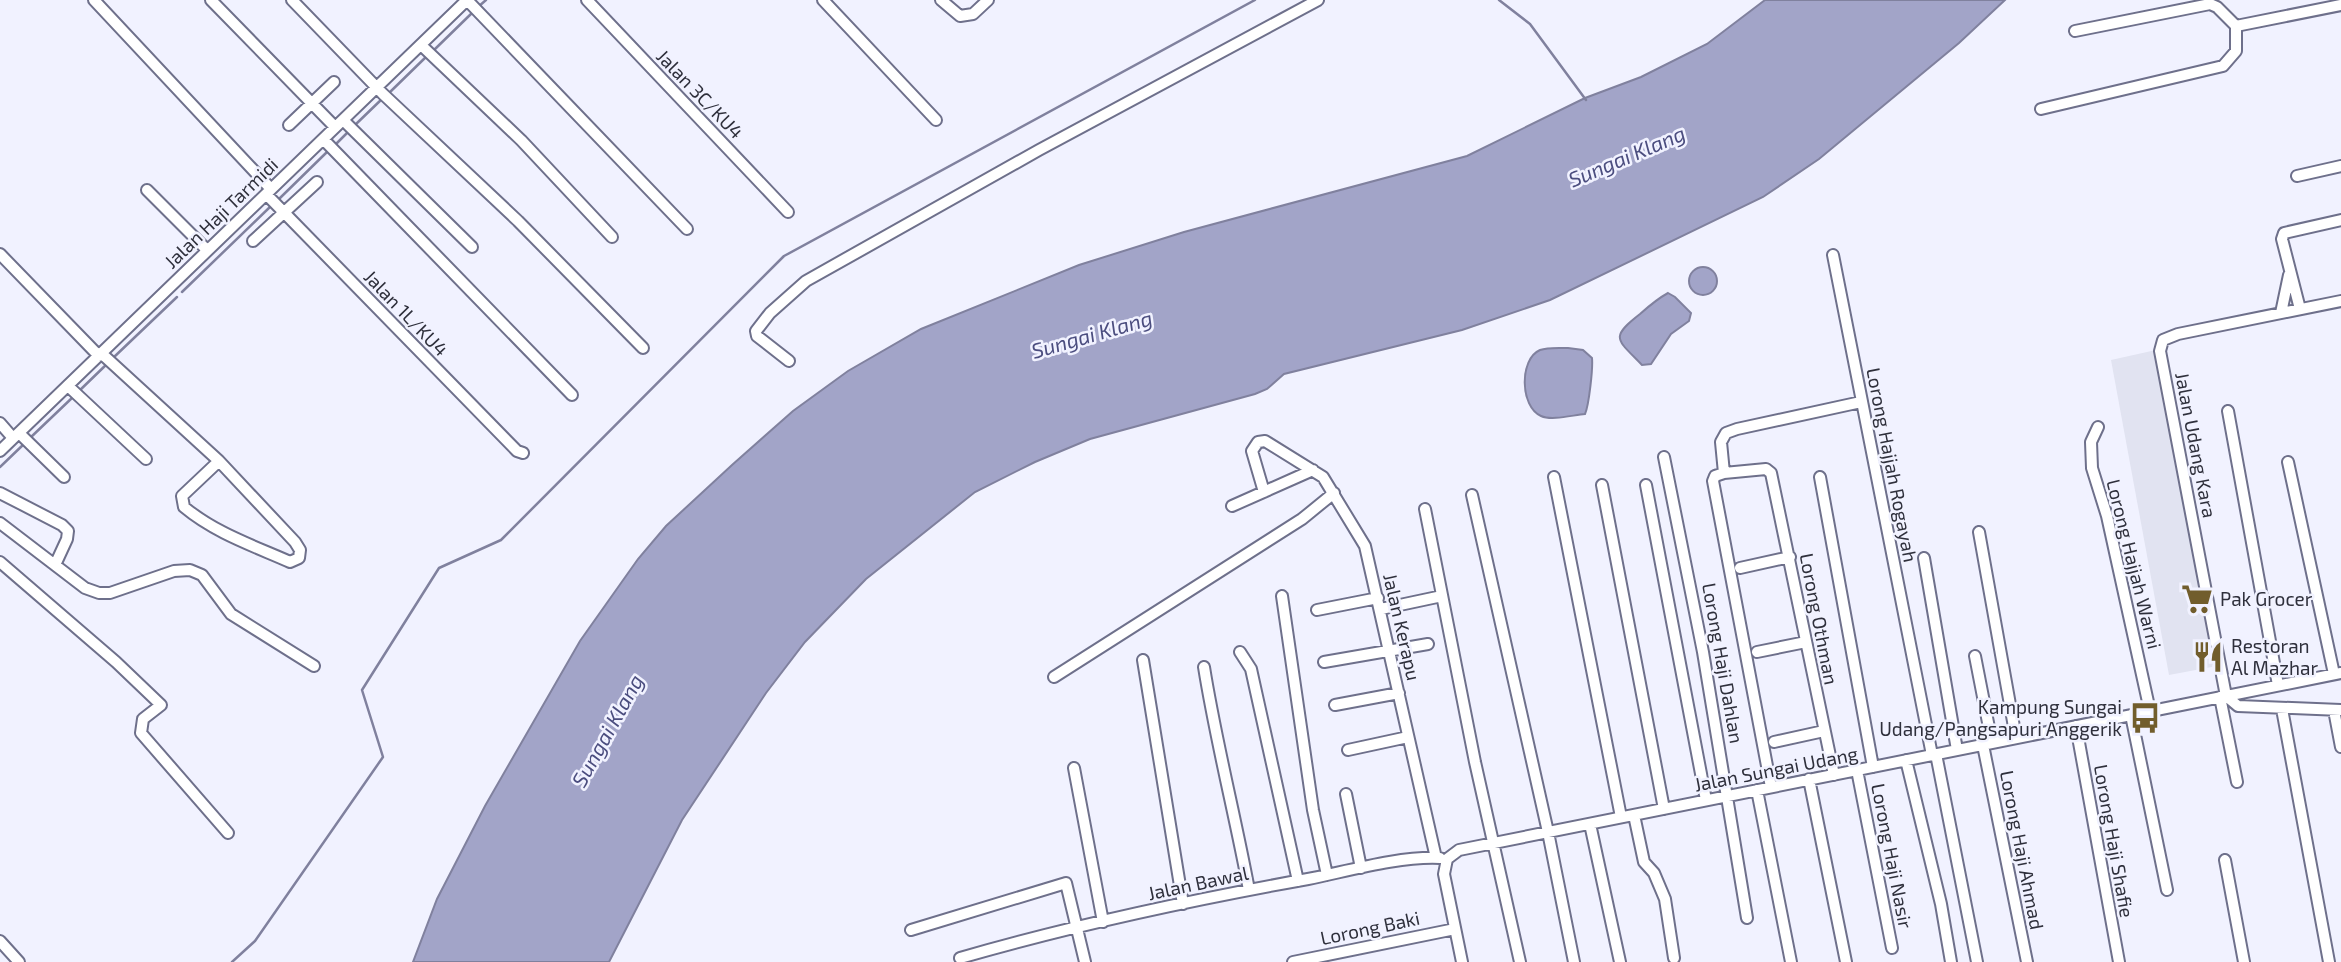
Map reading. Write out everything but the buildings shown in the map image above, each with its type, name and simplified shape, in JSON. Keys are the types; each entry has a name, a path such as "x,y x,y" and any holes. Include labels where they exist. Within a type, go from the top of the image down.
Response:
{"street":[{"name":"Jalan 1L/KU4","path":"94,0 269,192 283,212 517,451 523,453"},
{"path":"211,0 312,105 339,124 472,247"},
{"path":"292,0 377,87 518,221 643,348"},
{"name":"Jalan Haji Tarmidi","path":"0,451 22,439 68,386 377,87 423,48 467,0"},
{"path":"467,0 687,229"},
{"name":"Jalan 3C/KU4","path":"587,0 788,212"},
{"path":"823,0 936,120"},
{"path":"941,0 960,16 973,14 988,0"},
{"path":"789,361 757,336 756,331 770,313 806,281 1038,149 1318,0"},
{"path":"2041,109 2223,66 2233,59 2236,51 2236,26 2217,7 2210,4 2075,31"},
{"path":"2236,26 2341,5"},
{"path":"423,48 521,140 612,237"},
{"path":"289,125 334,82"},
{"path":"323,139 572,395"},
{"path":"2297,176 2341,166"},
{"path":"253,241 317,181"},
{"path":"147,190 207,250"},
{"path":"2300,309 2282,239 2284,233 2341,220"},
{"path":"0,254 102,355 219,461 295,542 300,550 299,558 290,562 231,536 201,522 184,507 183,496 219,461"},
{"name":"Lorong Hajjah Rogayah","path":"1833,255 1934,754"},
{"path":"2281,313 2290,272"},
{"name":"Jalan Udang Kara","path":"2223,696 2160,346 2178,334 2341,301"},
{"path":"68,386 146,459"},
{"path":"1771,787 1713,481 1715,476 1724,473 1720,448 1726,433 1861,402"},
{"path":"2228,411 2278,685"},
{"path":"0,423 64,477"},
{"name":"Lorong Hajjah Warni","path":"2098,427 2091,442 2092,468 2107,516 2150,711"},
{"name":"Jalan Kerapu","path":"1264,492 1252,451 1258,442 1270,441 1323,477 1365,546 1380,603 1408,737 1441,859"},
{"name":"Lorong Haji Dahlan","path":"1664,457 1689,573 1747,918"},
{"path":"2288,462 2338,674"},
{"path":"1232,506 1313,470"},
{"name":"Lorong Othman","path":"1724,473 1770,470 1834,775"},
{"path":"1555,477 1621,817"},
{"name":"Lorong Othman","path":"1820,477 1873,767"},
{"path":"1602,485 1664,809"},
{"path":"1646,485 1706,800"},
{"path":"0,493 68,531 55,565"},
{"path":"1472,495 1548,832 1574,962"},
{"path":"1054,677 1337,497"},
{"path":"1424,509 1520,962"},
{"path":"0,523 85,588 99,593 110,593 174,571 190,570 202,575 231,614 314,666"},
{"path":"1979,532 2016,738"},
{"path":"1740,568 1790,557"},
{"path":"1924,558 1957,750"},
{"path":"0,562 116,662 161,705 143,719 141,733 228,833"},
{"path":"1282,596 1313,810 1327,875"},
{"path":"1317,610 1442,596"},
{"path":"1757,652 1806,642"},
{"path":"1324,662 1428,645"},
{"path":"1240,652 1251,669 1298,881"},
{"name":"Lorong Haji Ahmad","path":"1975,656 2027,962"},
{"path":"1143,660 1183,904"},
{"path":"1204,667 1215,740 1224,763 1249,890"},
{"name":"Jalan Sungai Udang","path":"1441,859 1459,850 2338,674"},
{"path":"1335,705 1399,693"},
{"path":"2223,696 2238,706 2338,710 2341,747"},
{"path":"2223,696 2237,782"},
{"path":"2282,709 2329,962"},
{"path":"2131,715 2167,890"},
{"name":"Lorong Haji Shafie","path":"2076,726 2119,962"},
{"path":"1774,742 1824,731"},
{"path":"1348,750 1408,737"},
{"path":"1934,754 1977,962"},
{"path":"1906,760 1941,904 1951,962"},
{"path":"1074,768 1103,922"},
{"name":"Lorong Haji Nasir","path":"1857,770 1892,948"},
{"path":"1809,779 1846,962"},
{"path":"1757,790 1791,962"},
{"path":"1346,794 1361,869"},
{"path":"1634,815 1644,862 1654,873 1665,899 1674,958"},
{"path":"1590,824 1620,962"},
{"path":"1441,859 1462,962"},
{"name":"Jalan Bawal","path":"960,958 1006,944 1249,890 1361,869 1441,859"},
{"path":"2225,860 2244,962"},
{"path":"911,930 1066,883 1085,962"},
{"name":"Lorong Baki","path":"1293,962 1455,929"},
{"path":"0,941 19,962"}],"shaded area":[{"path":"2156,350 2217,666 2169,675 2111,360"}],"water":[{"name":"Sungai Klang","path":"1765,0 2005,0 1959,43 1819,159 1763,197 1550,300 1462,330 1284,374 1267,389 1255,394 1090,439 1035,462 975,492 866,579 805,642 766,693 682,820 609,962 413,962 437,899 485,806 580,641 638,559 666,526 732,465 793,411 848,371 921,329 1079,265 1184,232 1467,156 1585,98 1641,77 1707,44"},
{"path":"1703,267 1713,271 1717,281 1713,291 1703,295 1693,291 1689,281 1693,271"},
{"path":"1668,293 1691,313 1689,321 1671,334 1651,364 1642,365 1622,344 1620,334 1630,322"},
{"path":"1540,350 1583,350 1592,358 1585,414 1557,418 1541,416 1534,411 1526,394 1528,363"}],"waterway":[{"path":"478,7 486,0"},
{"path":"232,962 255,941 383,757 362,690 439,568 501,540 784,256 1255,0"},
{"path":"1499,0 1530,24 1586,100"},
{"path":"433,51 473,12"},
{"path":"388,94 428,55"},
{"path":"355,125 383,98"},
{"path":"336,144 348,132"},
{"path":"280,198 328,151"},
{"path":"182,292 271,206"},
{"path":"113,358 177,297"},
{"path":"78,392 108,363"},
{"path":"30,438 73,397"},
{"path":"0,467 25,443"}],"place":[{"name":"Pak Grocer","path":"2197,599"},
{"name":"Restoran Al Mazhar","path":"2208,657"},
{"name":"Kampung Sungai Udang/Pangsapuri Anggerik","path":"2145,718"}]}
